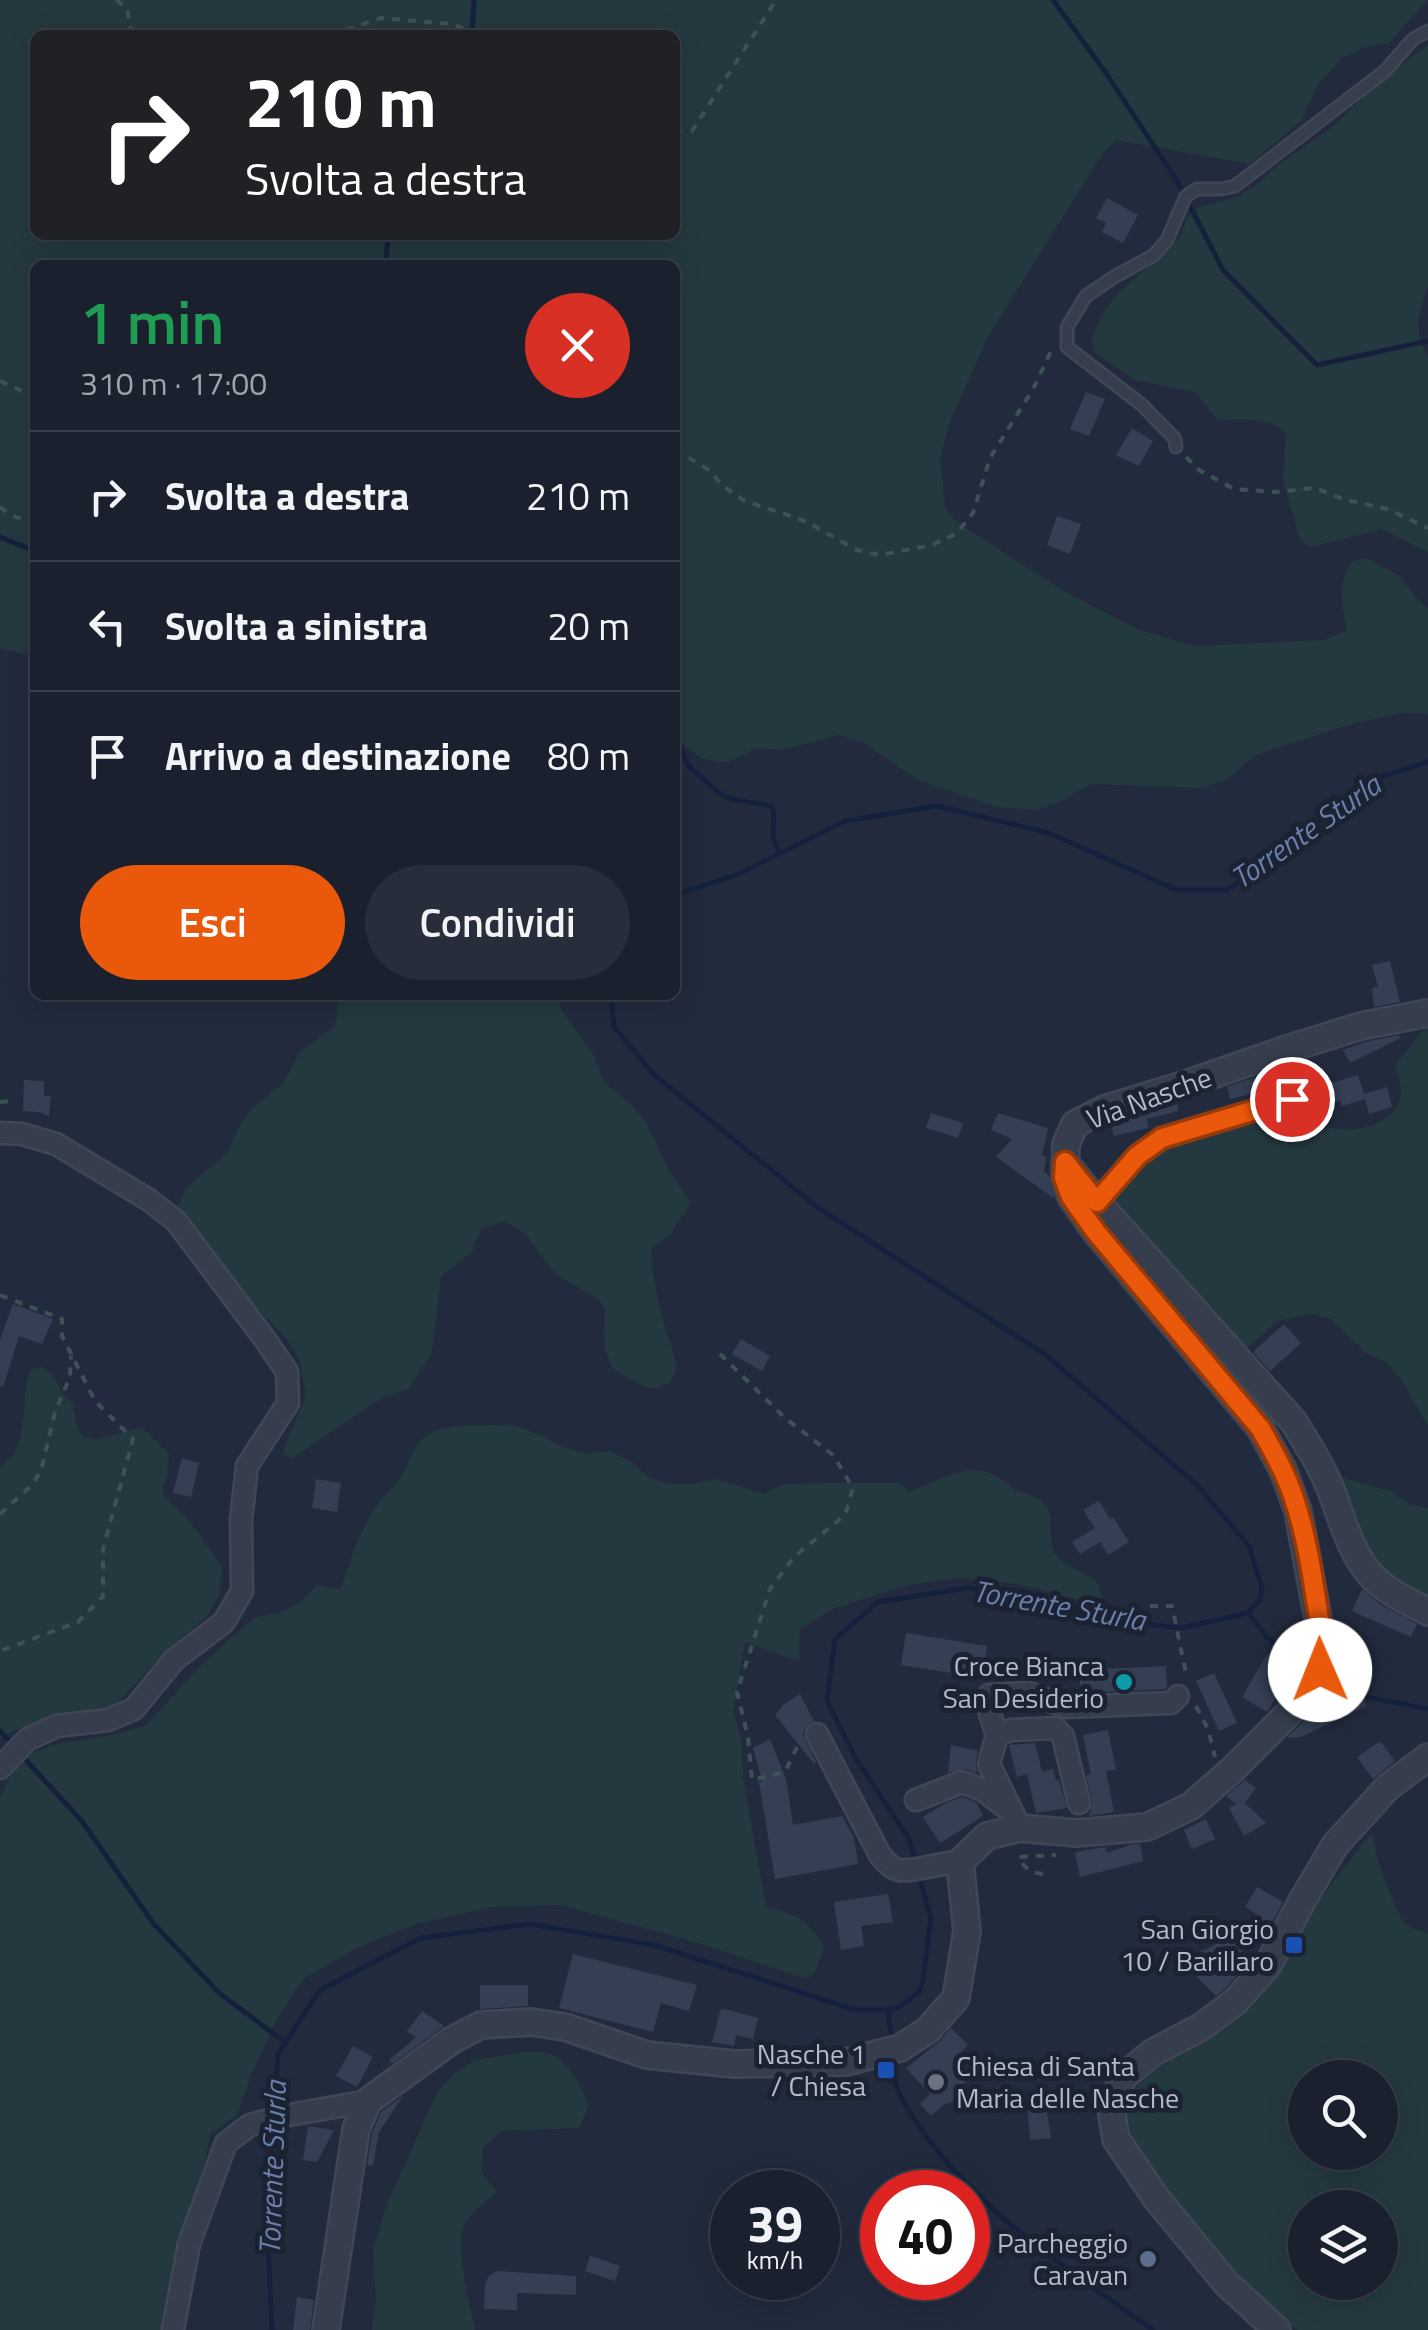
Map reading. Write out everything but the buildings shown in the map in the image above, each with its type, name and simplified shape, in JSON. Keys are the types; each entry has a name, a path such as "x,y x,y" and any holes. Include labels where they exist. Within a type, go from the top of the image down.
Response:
{"street":[{"name":"Via Nasche","path":"916,1800 962,1782 983,1790 1015,1820 1076,1833 1146,1827 1191,1806 1310,1690 1323,1659 1323,1642 1298,1510 1278,1459 1260,1428 1071,1197 1064,1178 1066,1144 1076,1124 1104,1109 1362,1026 1428,1014"},
{"path":"1097,1202 1137,1156 1162,1138 1292,1099"},
{"path":"0,1133 22,1134 56,1144 149,1200 176,1222 287,1372 288,1402 247,1466 241,1520 242,1590 224,1622 174,1660 134,1709 108,1720 58,1726 28,1739 0,1768"},
{"path":"1065,1162 1294,1422 1313,1452 1354,1549 1370,1574 1392,1594 1428,1612"},
{"path":"1015,1820 989,1764 998,1735 987,1705 989,1695 1029,1693 1066,1706 1171,1703 1186,1694"},
{"path":"998,1735 1011,1730 1056,1728 1063,1736 1079,1803"},
{"path":"173,2330 189,2244 226,2143 250,2125 368,2100 452,2040 481,2025 531,2022 565,2027 646,2055 734,2064 846,2062 890,2051 928,2030 956,1998 967,1931 952,1862 901,1870 889,1866 817,1734"},
{"path":"1277,2330 1227,2284 1156,2198 1116,2139 1112,2110 1123,2077 1152,2052 1201,2026 1236,2000 1268,1965 1335,1845 1388,1787 1428,1757"},
{"name":"Via Nasche","path":"952,1862 1015,1820"},
{"path":"326,2330 356,2128 368,2100"}],"lane":[{"path":"1176,447 1175,438 1142,405 1067,346 1067,327 1086,296 1154,255 1167,240 1186,196 1197,189 1236,186 1385,71 1413,38 1428,31"}],"path":[{"path":"116,0 127,8 131,30"},
{"path":"680,131 692,131 776,0"},
{"path":"346,30 381,18 452,24 467,30"},
{"path":"680,452 745,501 804,521 857,550 880,555 932,546 956,534 973,513 990,458 1067,327"},
{"path":"0,381 30,395"},
{"path":"1176,447 1199,470 1234,489 1275,492 1316,488 1387,509 1428,528"},
{"path":"0,507 30,521"},
{"path":"0,1102 12,1100"},
{"path":"0,1295 62,1319 62,1336 96,1402 132,1439 103,1549 103,1596 78,1622 0,1651"},
{"path":"0,1514 31,1486 41,1471 55,1412 70,1377 72,1353"},
{"path":"720,1354 786,1418 833,1455 853,1488 845,1515 794,1557 770,1589 737,1692 748,1737 752,1780 785,1772 796,1750 817,1734"},
{"path":"1150,1606 1172,1606 1186,1694 1208,1729 1216,1765 1226,1759 1233,1769"},
{"path":"1043,1874 1035,1873 1019,1858 1068,1851"}],"green space":[{"path":"0,0 1428,0 1389,43 1364,47 1342,58 1318,84 1301,121 1250,164 1116,140 1102,154 989,335 951,418 940,458 945,507 963,526 1067,593 1137,629 1193,646 1324,640 1347,631 1344,579 1353,561 1366,558 1400,576 1428,609 1428,714 1403,713 1355,723 1255,755 1226,780 1202,788 1091,784 1036,810 998,807 918,780 863,743 839,735 782,750 757,748 726,763 701,758 680,743 680,260 30,260 30,656 0,648"},
{"path":"1428,45 1428,286 1419,330 1428,356 1428,552 1381,529 1310,547 1300,540 1283,480 1286,432 1263,421 1218,420 1195,392 1134,380 1094,352 1092,340 1101,316 1116,296 1180,237 1189,214 1237,197 1260,182 1331,128 1386,76"},
{"path":"338,1000 560,1000 560,1007 595,1058 603,1081 633,1106 648,1126 669,1171 691,1203 671,1233 651,1249 660,1311 675,1358 676,1371 670,1382 659,1388 647,1388 613,1369 604,1347 605,1310 599,1300 556,1274 525,1234 505,1221 481,1229 472,1251 441,1277 432,1352 408,1389 383,1397 293,1458 282,1454 306,1396 300,1361 288,1340 245,1296 178,1206 186,1188 228,1152 252,1108 282,1085 301,1051 332,1028"},
{"path":"1428,1024 1428,1426 1402,1380 1386,1362 1365,1352 1331,1319 1310,1313 1278,1321 1245,1350 1111,1194 1164,1148 1290,1109 1335,1129 1356,1129 1378,1122 1395,1109 1400,1099 1401,1085 1395,1065"},
{"path":"41,1367 52,1373 63,1394 73,1403 77,1429 85,1437 96,1440 142,1427 169,1454 162,1489 222,1567 219,1595 207,1616 166,1651 113,1707 56,1715 0,1739 0,1468 18,1447 30,1371"},
{"path":"516,1426 586,1454 609,1451 632,1462 649,1478 670,1484 716,1479 763,1494 785,1484 834,1483 898,1483 910,1492 950,1475 982,1471 1044,1504 1049,1512 1055,1553 1065,1564 1095,1581 1101,1595 1100,1606 1019,1584 958,1578 908,1585 835,1608 800,1629 799,1661 745,1642 733,1712 741,1738 743,1778 766,1907 800,1919 824,1946 817,1969 807,1979 702,1944 561,1905 491,1907 415,1924 353,1950 303,1979 278,2017 237,2115 211,2133 164,2330 0,2330 0,1798 14,1769 32,1753 57,1744 147,1725 199,1667 255,1617 279,1613 300,1603 317,1585 341,1589 366,1523 400,1479 420,1442 431,1433 448,1428"},
{"path":"1335,1476 1390,1491 1411,1505 1428,1508 1428,1600 1388,1576 1362,1541"},
{"path":"1372,1832 1384,1880 1405,1925 1428,1934 1428,2330 1297,2330 1259,2296 1180,2209 1133,2144 1126,2108 1137,2087 1155,2070 1251,2008 1281,1968 1320,1899"},
{"path":"523,2052 548,2053 563,2062 589,2105 579,2128 501,2131 483,2148 482,2173 496,2192 469,2218 461,2237 464,2278 475,2330 372,2330 376,2302 373,2251 387,2204 438,2091 475,2060"}],"waterway":[{"path":"472,30 474,0"},
{"path":"1053,0 1177,181 1223,270 1317,365 1428,341"},
{"path":"386,260 388,240"},
{"path":"0,537 30,549"},
{"path":"680,746 691,768 719,793 771,806 773,837 779,853"},
{"name":"Torrente Sturla","path":"680,893 739,874 845,821 937,806 1049,833 1177,890 1226,890 1268,866 1371,780 1428,762"},
{"name":"Torrente Sturla","path":"611,1000 614,1026 652,1073 817,1207 1046,1355 1197,1485 1249,1546 1262,1588 1260,1599 1248,1613 1181,1628 1138,1623 968,1588 878,1602 835,1639 827,1701 856,1759 909,1839 917,1865"},
{"path":"1248,1613 1267,1637 1308,1670"},
{"path":"1321,1679 1352,1694 1428,1709"},
{"path":"0,1731 14,1747"},
{"path":"22,1756 81,1820 153,1923 219,1993 286,2043"},
{"name":"Torrente Sturla","path":"273,2112 278,2054 320,1990 421,1938 529,1924 654,1945 856,2010 899,2007 919,1992 923,1980 931,1918 919,1876"},
{"path":"888,2010 892,2042"},
{"path":"893,2058 898,2092 916,2122 966,2183 1056,2261 1153,2330"},
{"name":"Torrente Sturla","path":"272,2123 266,2195 272,2330"}],"place":[{"name":"Croce Bianca San Desiderio","path":"1124,1682"},
{"name":"San Giorgio 10 / Barillaro","path":"1294,1945"},
{"name":"Nasche 1 / Chiesa","path":"886,2070"},
{"name":"Chiesa di Santa Maria delle Nasche","path":"936,2082"},
{"name":"Parcheggio Caravan","path":"1148,2259"}],"route":[{"path":"1292,1099 1162,1138 1137,1156 1097,1202 1065,1162 1064,1178 1071,1197 1096,1232 1260,1428 1283,1470 1298,1510 1323,1642 1320,1670"}]}
